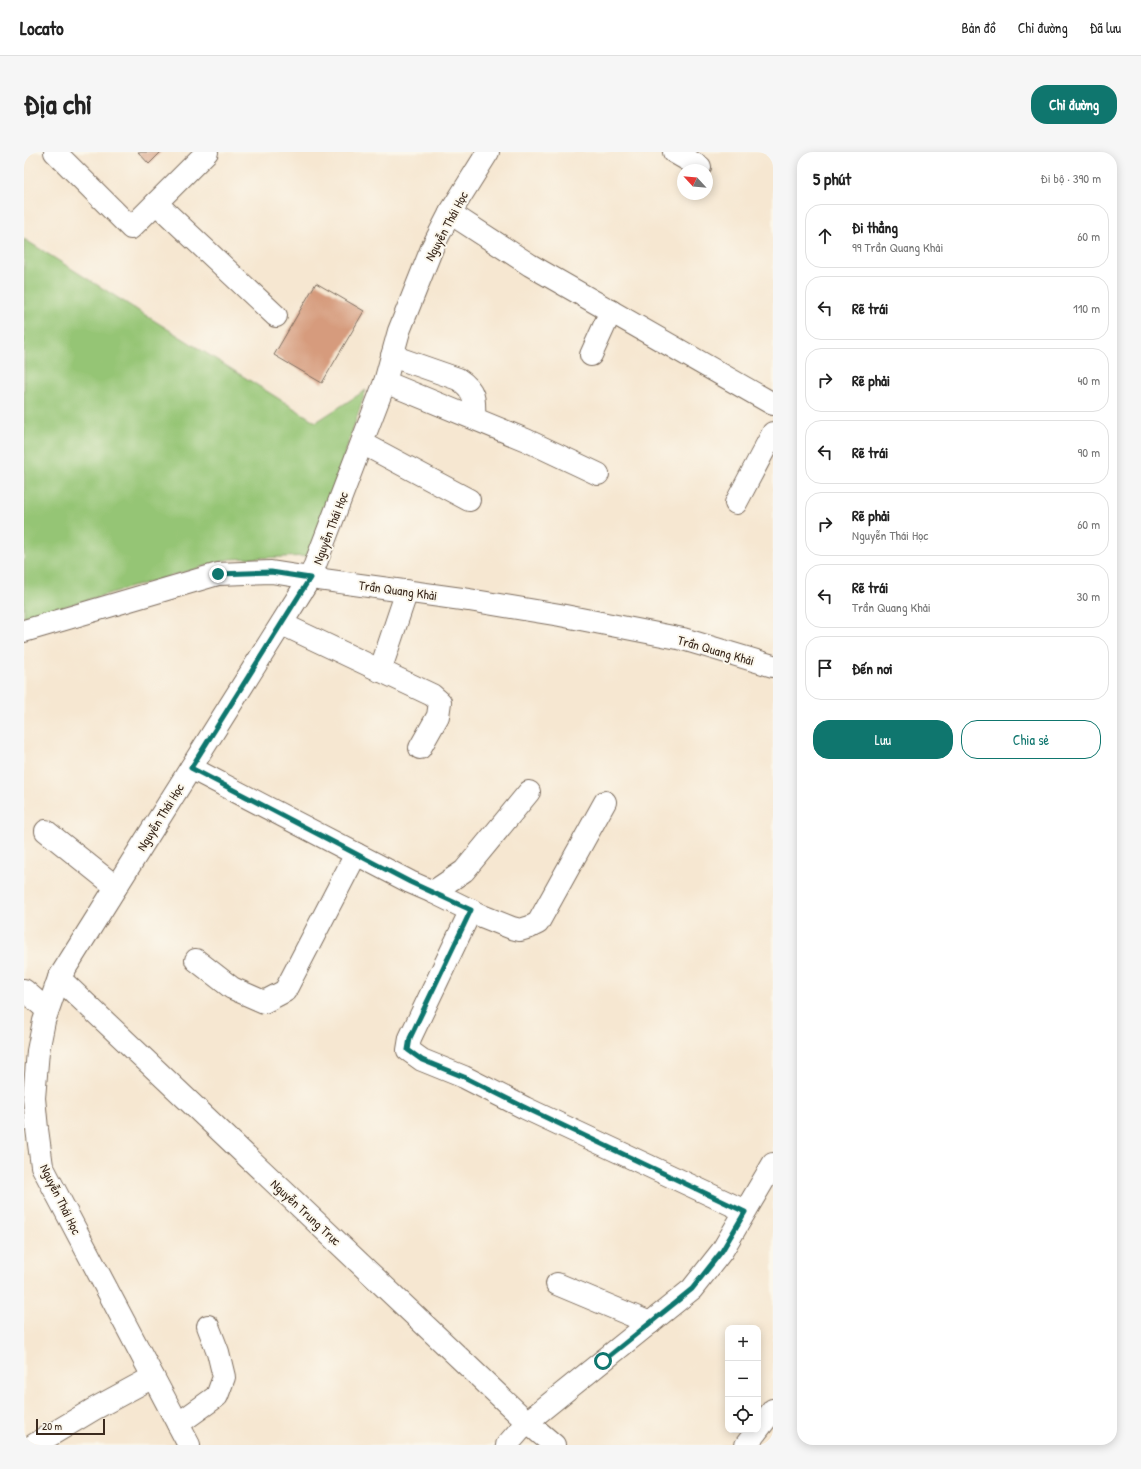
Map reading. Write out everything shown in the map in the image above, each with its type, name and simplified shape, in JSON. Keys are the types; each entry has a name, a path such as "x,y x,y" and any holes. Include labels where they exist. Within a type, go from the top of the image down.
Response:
{"street":[{"path":"55,152 131,228 207,152"},
{"name":"Nguyễn Thái Học","path":"189,1445 42,1166 37,1129 29,1103 44,1021 59,978 310,578 362,443 384,382 399,332 432,248 450,213 488,152"},
{"path":"674,152 695,164"},
{"path":"156,203 276,316"},
{"path":"450,213 530,265 773,404"},
{"path":"591,355 611,311"},
{"path":"392,356 458,379 468,385 474,398 474,418"},
{"path":"384,382 526,440 598,474"},
{"path":"736,503 773,433"},
{"path":"362,443 469,500"},
{"name":"Trần Quang Khải","path":"24,631 218,574 271,572 469,600 560,615 683,639 773,666"},
{"path":"380,671 407,591"},
{"path":"282,624 432,695 440,702 438,716 420,748"},
{"path":"191,768 410,882 512,928 520,930 538,923 605,802"},
{"path":"433,892 464,871 528,792"},
{"path":"46,831 116,887"},
{"path":"196,960 232,988 264,1002 285,991 356,854"},
{"path":"471,910 410,1038 408,1050 422,1060 464,1077 745,1212"},
{"name":"Nguyễn Trung Trực","path":"59,978 554,1445"},
{"path":"24,990 47,1010"},
{"path":"508,1445 528,1422 692,1289 722,1251 773,1164"},
{"path":"557,1284 650,1323"},
{"path":"178,1424 217,1396 224,1377 218,1352 208,1326"},
{"path":"34,1445 94,1409 153,1377"},
{"path":"746,1445 773,1410"}],"green space":[{"path":"24,239 316,422 366,390 311,556 230,559 24,618"}],"building":[{"path":"138,152 161,152 149,164"},
{"path":"316,283 364,311 322,383 274,355"}],"route":[{"path":"218,574 271,572 310,578 191,768 410,882 471,910 436,987 410,1038 408,1050 422,1060 464,1077 745,1212 722,1251 692,1289 603,1361"}]}
